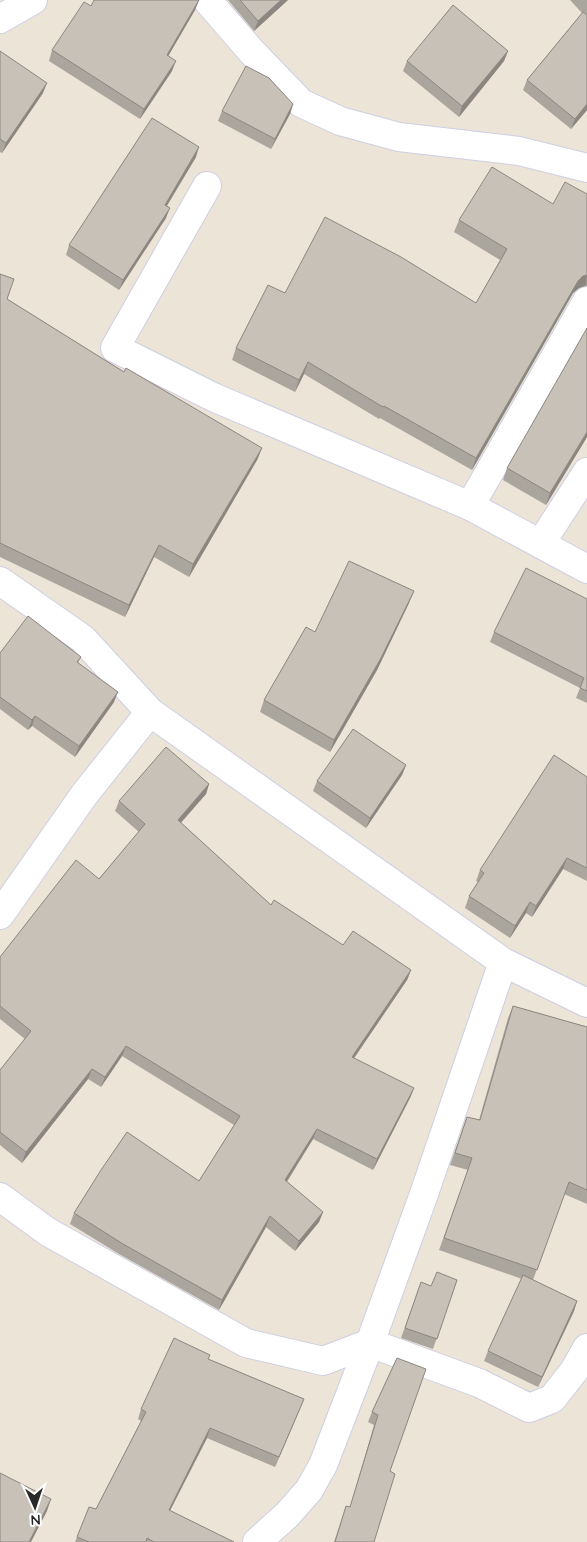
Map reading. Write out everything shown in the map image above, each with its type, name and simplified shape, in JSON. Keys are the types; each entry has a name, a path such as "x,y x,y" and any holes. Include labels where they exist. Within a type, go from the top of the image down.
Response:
{"street":[{"path":"0,19 33,0"},
{"path":"207,0 252,52 301,102 340,121 399,137 519,151 587,168"},
{"path":"207,186 115,348 213,397 470,506 587,569"},
{"path":"470,506 587,301"},
{"path":"541,544 587,472"},
{"path":"0,581 83,639 150,712 503,962 587,1003"},
{"path":"0,915 84,795 150,712"},
{"path":"257,1542 309,1490 323,1465 424,1194 503,962"},
{"path":"0,1197 48,1232 246,1343 323,1362 370,1343 479,1383 529,1408 552,1399 574,1371 587,1348"}],"building":[{"path":"94,0 199,0 167,55 176,61 144,109 52,50 84,2 91,6"},
{"path":"240,0 281,0 258,21"},
{"path":"453,5 508,51 462,106 407,61"},
{"path":"583,12 587,15 587,104 575,119 527,80"},
{"path":"0,51 47,83 6,143 0,139"},
{"path":"246,66 269,78 293,104 275,139 222,111"},
{"path":"152,118 199,147 165,205 170,208 123,280 69,245"},
{"path":"492,167 553,204 565,182 587,194 587,275 578,281 476,458 383,407 308,362 299,380 236,348 268,285 285,293 325,217 401,257 476,303 507,249 459,220"},
{"path":"0,274 14,279 7,299 124,372 126,368 262,448 193,564 159,545 129,605 0,543"},
{"path":"587,328 587,432 550,493 507,468"},
{"path":"349,561 414,591 381,658 334,740 264,700 306,627 315,632"},
{"path":"526,568 587,599 587,691 580,688 584,678 494,632"},
{"path":"28,616 81,657 77,662 118,692 79,746 35,716 32,720 0,697 0,653"},
{"path":"353,729 406,765 370,818 317,781"},
{"path":"166,747 209,784 178,820 271,905 274,900 343,945 353,931 411,970 352,1057 414,1088 377,1159 317,1129 285,1180 323,1212 299,1241 270,1216 222,1300 123,1244 74,1213 127,1132 199,1181 240,1116 126,1046 105,1077 92,1069 26,1152 0,1132 0,1070 31,1031 0,1006 0,957 76,860 99,879 145,824 119,801"},
{"path":"554,755 587,777 587,868 567,858 536,906 530,902 515,926 469,896 484,873 480,870"},
{"path":"513,1006 587,1027 587,1190 569,1182 537,1270 444,1238 472,1158 455,1153 467,1117 480,1120"},
{"path":"437,1272 457,1280 437,1339 405,1328 421,1282 431,1286"},
{"path":"523,1275 577,1301 542,1377 488,1351"},
{"path":"174,1338 210,1355 208,1359 304,1399 279,1457 210,1428 169,1510 234,1542 154,1542 147,1538 146,1542 89,1542 77,1537 89,1507 96,1509 146,1412 141,1409"},
{"path":"397,1358 426,1369 390,1471 395,1474 374,1542 335,1542 346,1506 350,1507 378,1415 372,1412"},
{"path":"0,1473 51,1499 29,1542 0,1542"}]}
